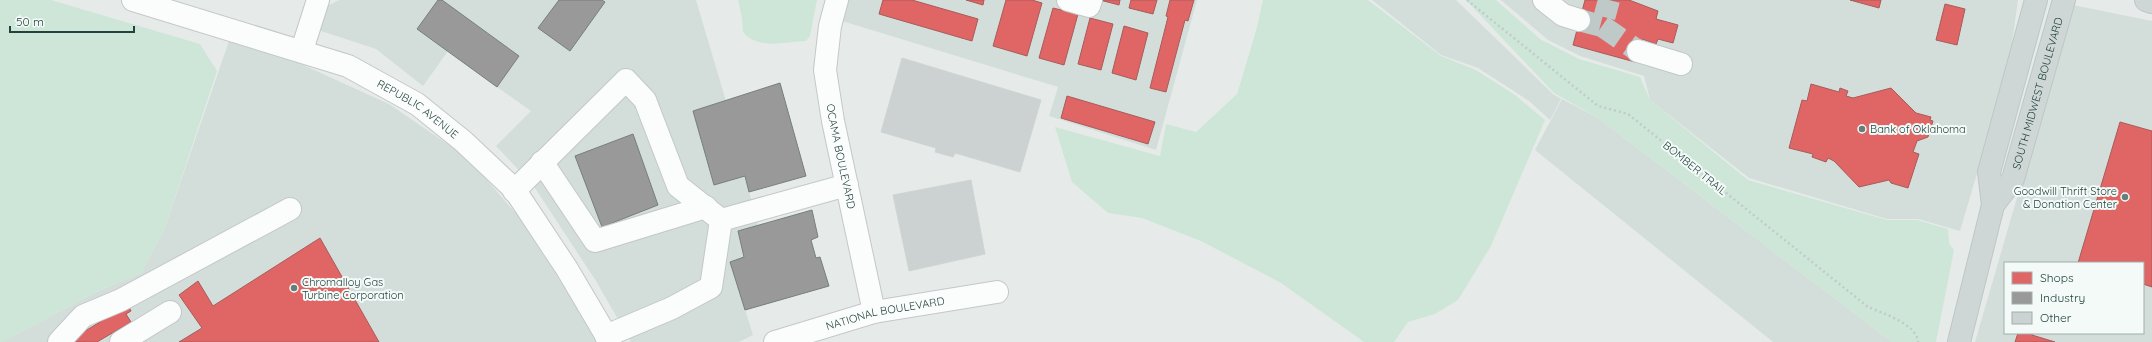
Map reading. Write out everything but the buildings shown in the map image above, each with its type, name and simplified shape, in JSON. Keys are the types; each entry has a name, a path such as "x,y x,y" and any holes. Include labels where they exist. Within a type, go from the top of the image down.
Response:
{"main road":[{"name":"SOUTH MIDWEST BOULEVARD","path":"1959,342 1993,205 1989,172 2036,0"},
{"name":"SOUTH MIDWEST BOULEVARD","path":"1993,205 2013,179 2064,0"},
{"path":"2146,0 2152,2"}],"street":[{"name":"REPUBLIC AVENUE","path":"133,0 186,8 348,66 417,104 463,141 514,191 567,269 608,339"},
{"path":"302,50 318,0"},
{"name":"OCAMA BOULEVARD","path":"837,0 830,26 825,70 833,121 874,312"},
{"path":"1068,0 1089,6 1091,0"},
{"path":"1544,0 1564,15 1579,20"},
{"path":"1638,50 1681,64"},
{"path":"514,191 626,80 645,100 678,186 713,213"},
{"path":"542,162 595,241 713,213 847,185"},
{"path":"59,342 83,316 121,300 290,209"},
{"path":"608,339 711,287 713,213"},
{"name":"NATIONAL BOULEVARD","path":"775,342 874,312 997,292"},
{"path":"121,342 170,312"}],"path":[{"name":"BOMBER TRAIL","path":"1467,0 1598,106 1628,114 1868,307 1906,325 1915,334 1918,342"}],"shaded area":[{"path":"339,0 438,0 417,29 448,51 423,86 376,49 318,30 326,7"},
{"path":"442,0 696,0 726,101 693,112 714,185 745,176 758,225 738,231 744,257 730,262 753,335 739,342 631,342 596,281 533,185 496,146 531,111 497,87 519,56"},
{"path":"848,0 1197,0 1156,150 1049,116 1058,87 842,21"},
{"path":"1372,0 1456,0 1553,94 1561,99 1550,120 1529,101 1478,68 1441,55"},
{"path":"1501,0 2018,0 2009,65 1960,231 1918,219 1887,219 1749,178 1650,100 1644,76 1580,56 1548,40"},
{"path":"2073,5 2152,21 2152,342 1975,342"},
{"path":"229,41 301,64 389,104 468,158 518,216 600,342 2,342 96,292 141,273 164,230"},
{"path":"1562,99 1598,118 1892,342 1773,342 1535,150"}],"green space":[{"path":"0,0 51,0 200,44 217,71 164,230 141,273 96,292 2,342 0,342"},
{"path":"738,0 817,0 810,36 806,41 772,44 749,38 743,32"},
{"path":"1263,0 1368,0 1441,56 1476,70 1515,95 1545,120 1491,246 1458,300 1435,314 1408,322 1394,342 1364,342 1281,283 1201,241 1142,218 1108,213 1072,182 1055,127 1160,156 1166,124 1196,132 1237,94 1256,31"},
{"path":"1466,0 1496,0 1540,39 1579,59 1640,77 1650,100 1748,180 1887,220 1917,220 1948,229 1949,243 1954,250 1936,342 1892,342 1598,118 1554,93"}],"tunnel":[{"path":"1579,20 1602,26 1609,0"},
{"path":"1602,26 1638,51"}],"place":[{"name":"Bank of Oklahoma","path":"1862,129"},
{"name":"Goodwill Thrift Store & Donation Center","path":"2125,197"},
{"name":"Chromalloy Gas Turbine Corporation","path":"294,288"}]}
